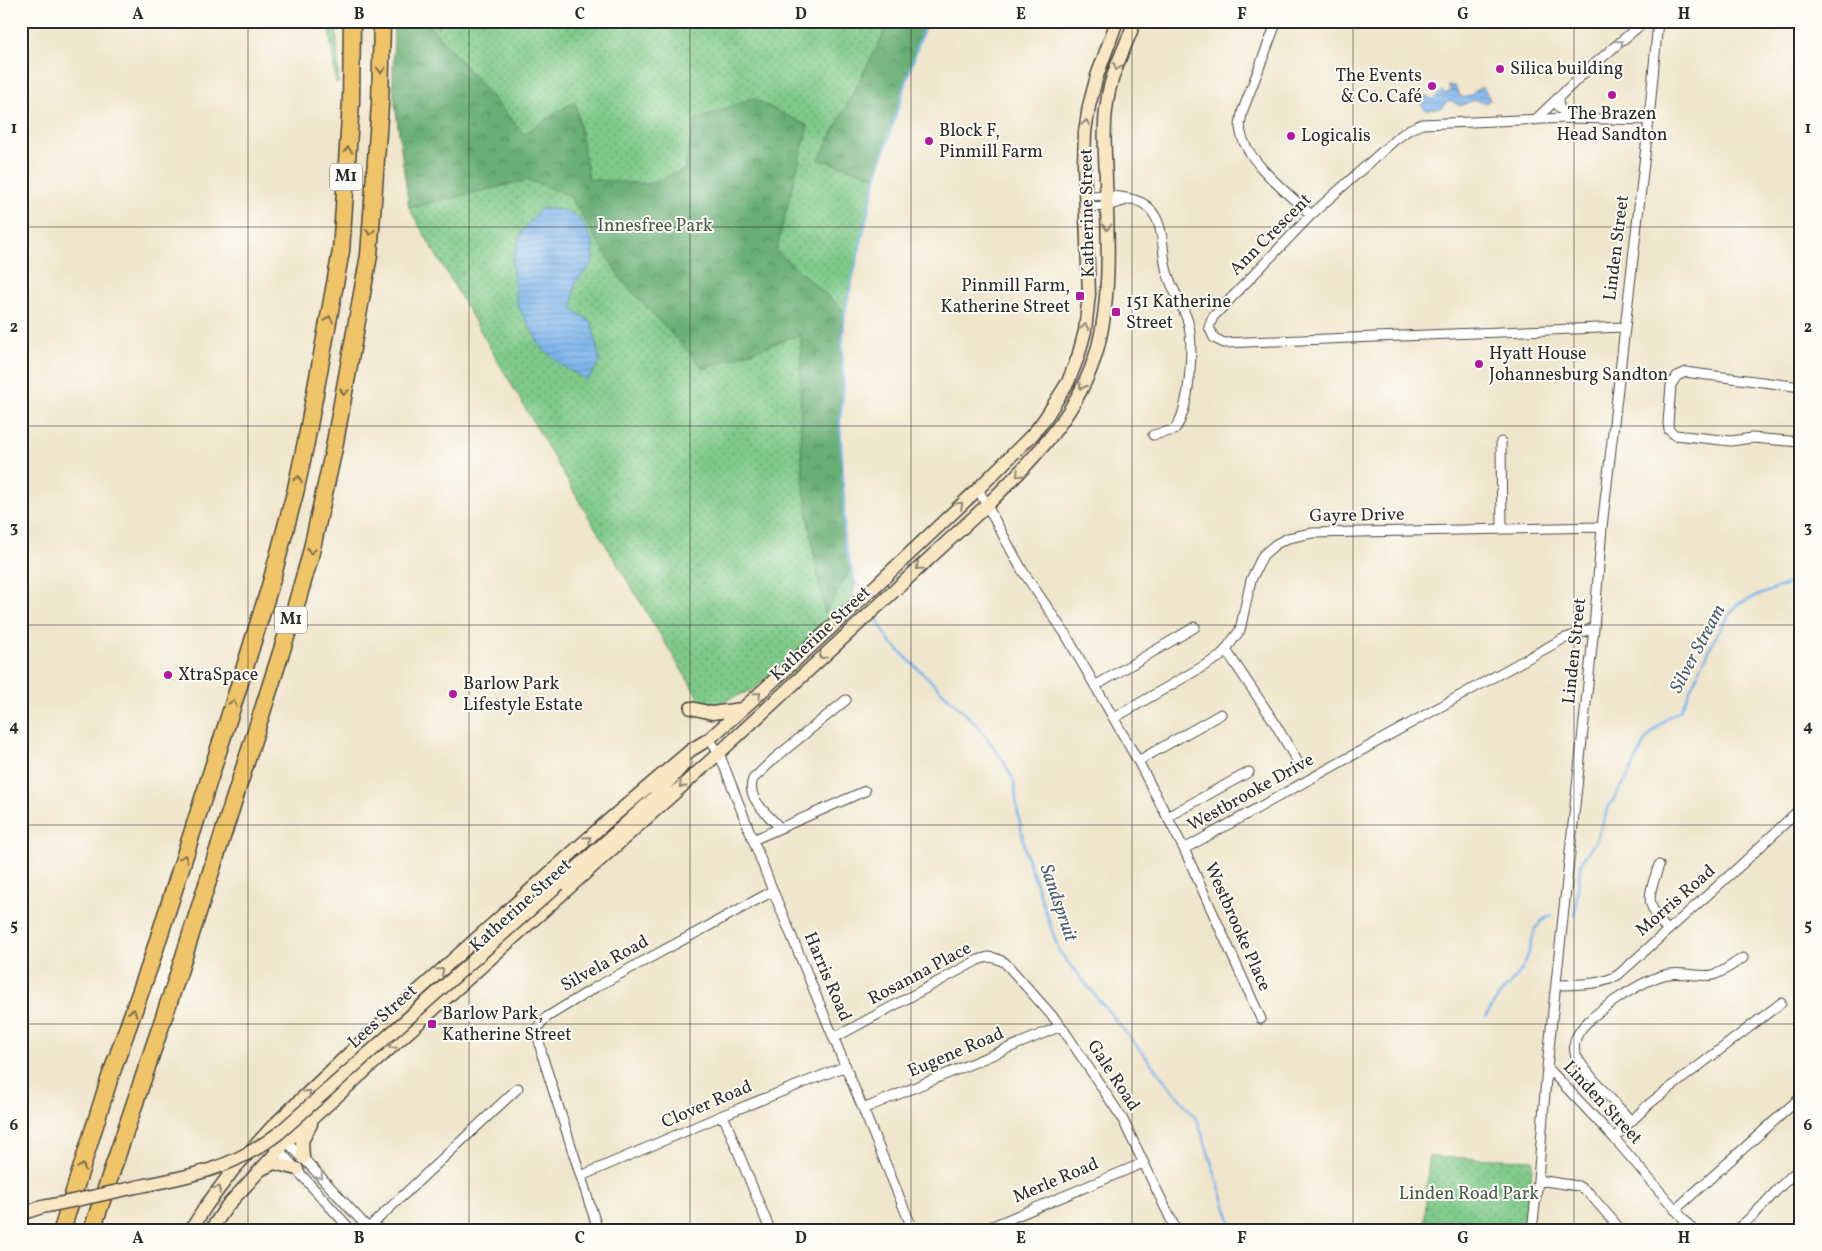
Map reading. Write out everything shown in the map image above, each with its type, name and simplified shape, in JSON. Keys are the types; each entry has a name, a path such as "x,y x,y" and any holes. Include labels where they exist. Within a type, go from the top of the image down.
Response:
{"highway":[{"path":"343,21 351,102"},
{"name":"M1","path":"62,1230 109,1080 150,965 241,679 270,586 294,493 306,442 341,251 351,102 352,21"},
{"name":"M1","path":"92,1230 177,978 310,557 333,454 369,255 380,105 382,21"}],"main road":[{"name":"Katherine Street","path":"191,1230 215,1193 270,1129 358,1045 690,750 709,739 850,611 978,489 1046,418 1068,382 1078,357 1085,331 1089,294 1084,141 1089,106 1097,76 1117,21"},
{"name":"Katherine Street","path":"211,1230 227,1206 283,1145 719,753 858,622 987,505 1025,468 1048,441 1071,407 1094,360 1102,328 1107,289 1105,131 1107,103 1114,76 1135,21"},
{"path":"691,708 712,713 742,709"},
{"name":"Lees Street","path":"21,1214 42,1207 209,1171 239,1159 259,1148 279,1134 653,800 709,739"},
{"path":"260,1170 274,1163 300,1163 303,1136 321,1110"}],"street":[{"path":"1277,21 1243,110 1240,124 1241,132 1247,149 1261,166 1312,215"},
{"path":"1535,120 1584,73 1645,21"},
{"name":"Linden Street","path":"1658,21 1649,120 1602,527 1594,628 1547,1067 1614,1138 1693,1230"},
{"path":"1558,99 1559,108 1569,118"},
{"name":"Ann Crescent","path":"1624,327 1224,343 1217,341 1212,336 1209,327 1213,317 1312,215 1396,139 1410,129 1422,124 1569,118 1649,120"},
{"path":"1086,201 1128,199 1144,204 1155,216 1161,234 1166,271 1189,327 1189,381 1181,419 1174,430 1153,435"},
{"path":"1801,387 1681,373 1676,376 1671,385 1668,423 1671,432 1684,437 1731,441 1752,438 1801,442"},
{"path":"1501,442 1502,529"},
{"name":"Westbrooke Drive","path":"978,489 1022,570 1066,635 1096,686 1184,849 1528,658 1563,640 1594,628"},
{"name":"Gayre Drive","path":"1114,718 1200,670 1221,656 1236,637 1243,622 1251,580 1259,562 1270,549 1288,538 1312,533 1602,527"},
{"path":"1096,686 1195,627"},
{"path":"1226,650 1273,720 1300,766"},
{"path":"780,828 758,805 752,789 751,783 753,779 774,758 846,700"},
{"path":"1138,761 1221,714"},
{"name":"Harris Road","path":"709,739 719,753 773,891 912,1230"},
{"path":"1167,817 1249,772"},
{"path":"753,840 865,791"},
{"name":"Morris Road","path":"1556,985 1596,983 1614,978 1741,865 1801,808"},
{"name":"Westbrooke Place","path":"1184,849 1261,1019"},
{"path":"1659,865 1650,891 1649,900 1651,908 1667,930"},
{"name":"Silvela Road","path":"598,1230 537,1036 540,1024 552,1013 773,891"},
{"name":"Rosanna Place","path":"834,1038 978,960 988,957 995,958"},
{"name":"Gale Road","path":"995,958 1004,962 1009,967 1061,1026 1122,1118 1176,1230"},
{"path":"1631,1121 1578,1060 1574,1046 1576,1037 1587,1022 1605,1008 1633,988 1652,979 1678,972 1712,975 1743,958"},
{"path":"1614,1138 1649,1104 1781,1003"},
{"name":"Eugene Road","path":"863,1109 1061,1026"},
{"name":"Clover Road","path":"581,1176 723,1115 846,1066"},
{"path":"1532,1230 1547,1067"},
{"path":"270,1129 300,1163 367,1229 518,1088"},
{"path":"1675,1210 1801,1097"},
{"path":"723,1115 770,1230"},
{"path":"262,1139 283,1145"},
{"path":"300,1163 325,1202 351,1230"},
{"name":"Merle Road","path":"983,1230 1143,1163"},
{"path":"1735,1230 1751,1219 1783,1182 1801,1168"},
{"path":"1538,1180 1578,1186 1589,1193 1621,1230"}],"green space":[{"path":"328,21 336,21 339,83 336,83"},
{"name":"Innesfree Park","path":"394,21 927,21 876,177 845,311 842,347 844,385 840,421 844,540 854,580 854,594 845,610 754,689 707,708 698,697 582,506 409,208 393,88"},
{"path":"394,21 440,21 439,27 428,24 524,134 575,101 589,179 648,184 684,170 695,121 752,98 808,126 776,251 845,311 842,347 844,385 840,421 844,540 851,568 825,613 809,521 802,465 800,416 801,334 704,369 623,282 569,195 528,180 409,208 393,88"},
{"path":"890,21 927,21 876,177 819,159"},
{"name":"Linden Road Park","path":"1429,1157 1533,1160 1525,1230 1424,1230"}],"water":[{"path":"1448,86 1455,86 1461,97 1469,96 1481,87 1486,91 1490,100 1485,103 1475,100 1460,106 1452,101 1448,101 1441,108 1426,110 1423,107 1421,103 1422,97 1427,96 1433,100 1442,91 1446,94 1451,90"},
{"path":"541,208 563,210 579,218 593,241 593,262 575,283 573,309 592,323 600,362 587,380 565,368 541,347 517,304 512,261 522,231"}],"waterway":[{"path":"862,594 854,580 844,541 840,421 844,385 842,347 845,311 876,177 927,21"},
{"name":"Silver Stream","path":"1575,916 1580,869 1583,859 1596,841 1609,806 1626,780 1647,738 1667,718 1680,711 1717,634 1737,604 1787,584 1801,569"},
{"name":"Sandspruit","path":"874,614 889,641 978,726 1003,760 1014,782 1026,854 1059,951 1198,1121 1233,1230"},
{"path":"1486,1016 1499,996 1523,967 1536,928 1545,918 1552,915"}],"place":[{"name":"Silica building","path":"1500,69"},
{"name":"The Events & Co. Café","path":"1432,86"},
{"name":"The Brazen Head Sandton","path":"1612,95"},
{"name":"Logicalis","path":"1291,136"},
{"name":"Block F, Pinmill Farm","path":"929,141"},
{"name":"Pinmill Farm, Katherine Street","path":"1080,296"},
{"name":"151 Katherine Street","path":"1116,312"},
{"name":"Hyatt House Johannesburg Sandton","path":"1479,364"},
{"name":"XtraSpace","path":"168,675"},
{"name":"Barlow Park Lifestyle Estate","path":"453,694"},
{"name":"Barlow Park, Katherine Street","path":"432,1024"}]}
